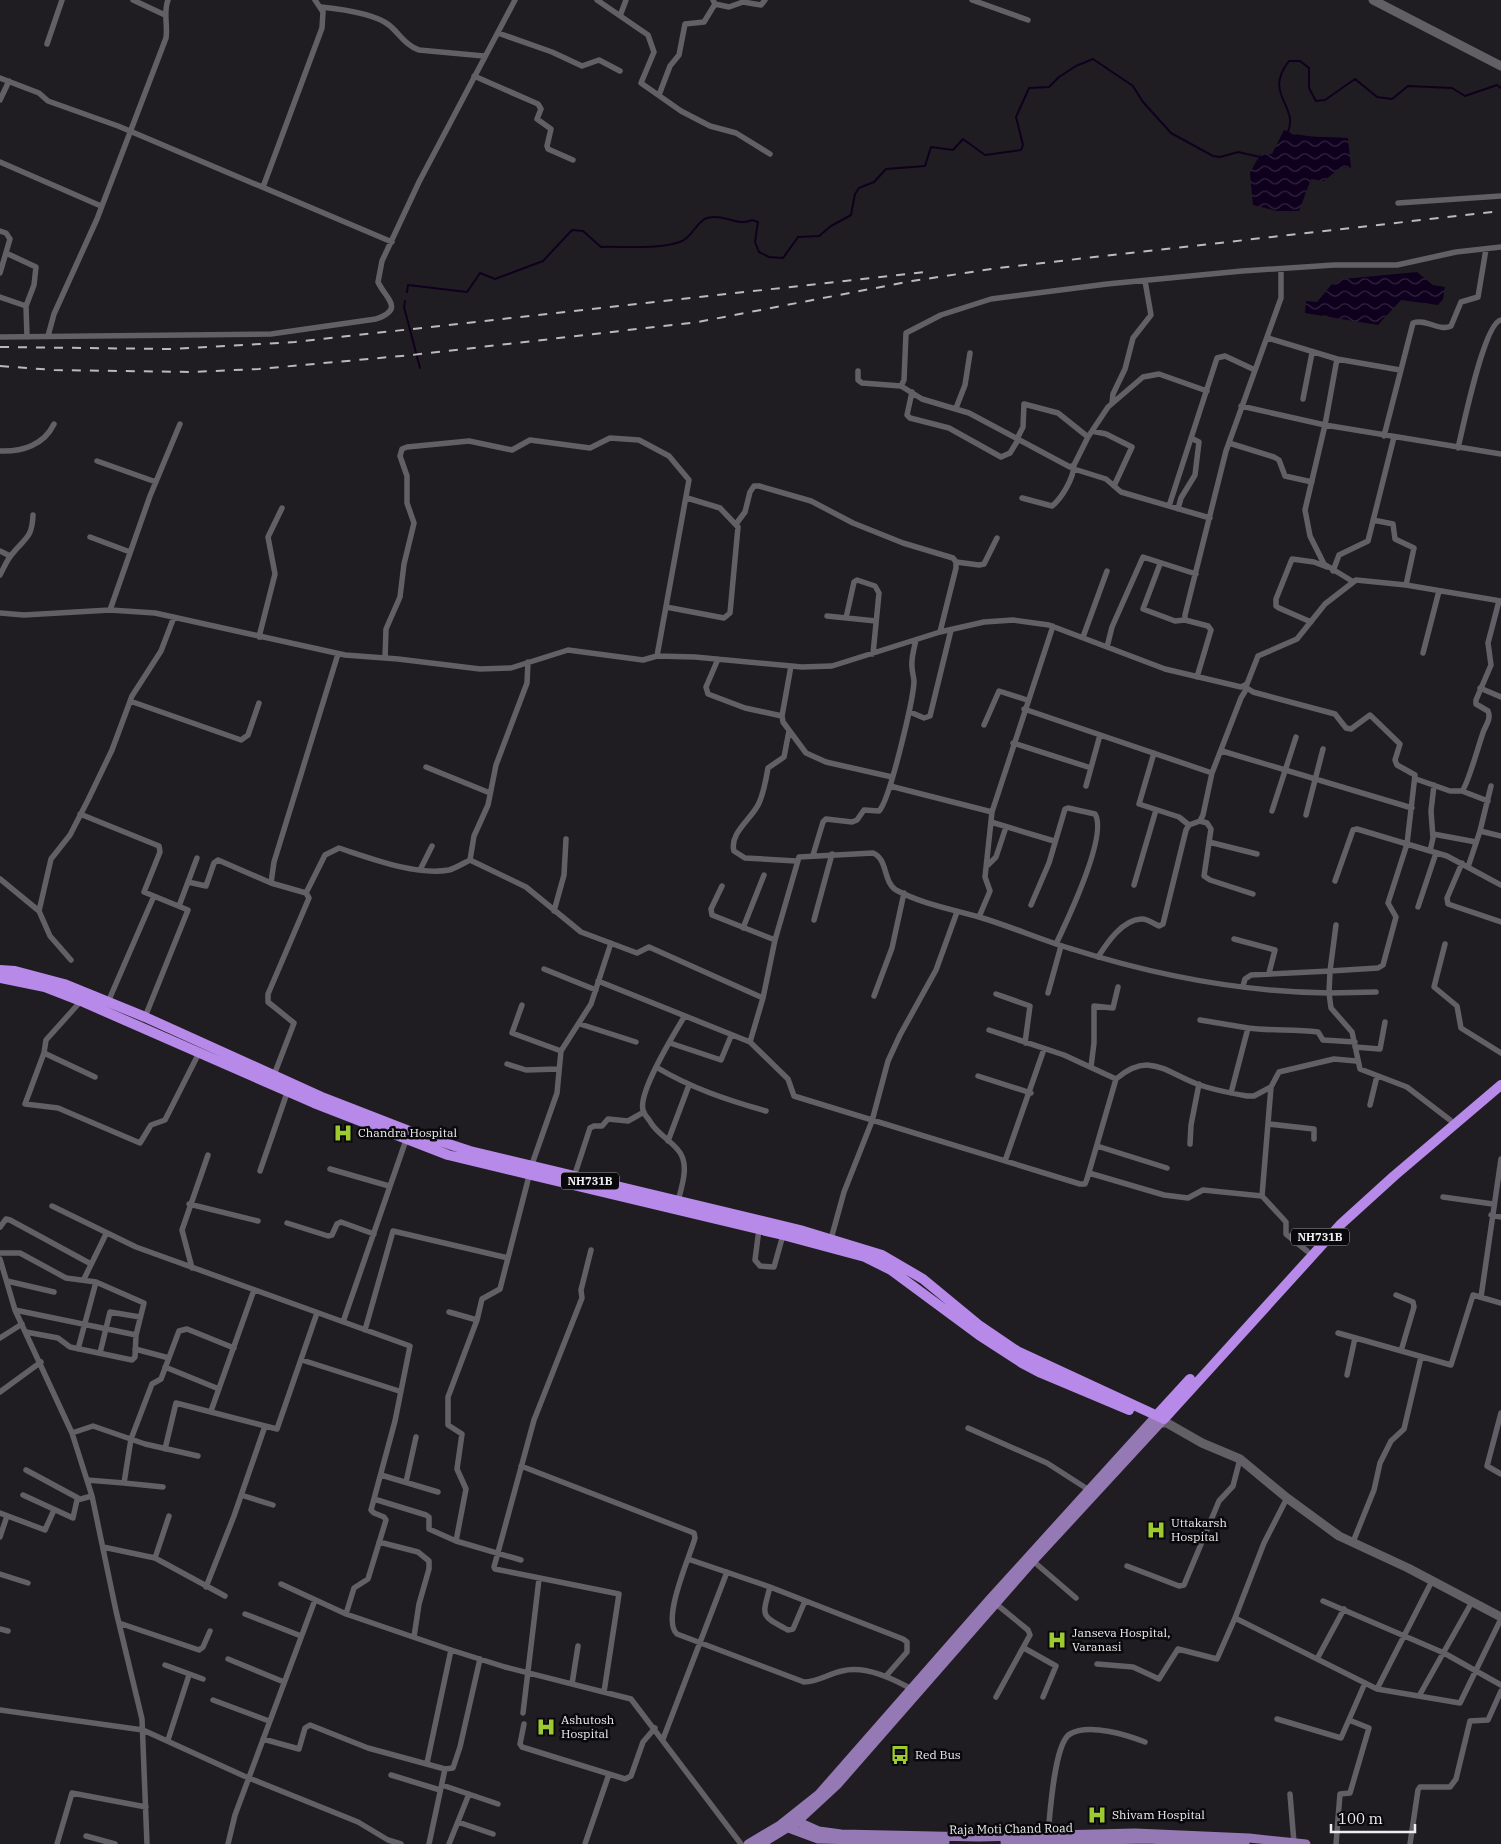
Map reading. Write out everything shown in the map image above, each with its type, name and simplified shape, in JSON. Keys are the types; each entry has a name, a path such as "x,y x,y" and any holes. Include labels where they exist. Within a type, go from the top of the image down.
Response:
{"highway":[{"name":"NH731B","path":"0,970 15,971 64,984 145,1017 324,1098 410,1131 530,1172 574,1177 678,1201 831,1239 882,1255 917,1275 980,1326 1017,1351 1160,1420"},
{"path":"0,978 45,987 81,1001 200,1051 314,1103 448,1155 530,1172 783,1234 865,1257 891,1270 979,1335 1022,1364 1041,1374 1160,1420"},
{"name":"NH731B","path":"1160,1420 1307,1251 1370,1190 1501,1076"},
{"name":"NH731B","path":"1160,1420 1340,1225 1394,1176 1501,1085"}],"main road":[{"path":"914,1690 1089,1490 1160,1420"},
{"path":"761,1844 794,1820 819,1794 1160,1420"},
{"path":"794,1820 819,1831 899,1841 1048,1834 1147,1839 1230,1837 1306,1844"},
{"path":"748,1844 784,1827"},
{"name":"Raja Moti Chand Road","path":"784,1827 818,1839 850,1842 1023,1843 1147,1839 1245,1844"}],"street":[{"path":"47,44 62,0"},
{"path":"133,0 164,15"},
{"path":"48,336 54,314 101,206 166,38 167,24 164,15 168,0"},
{"path":"263,187 322,28 321,8 315,0"},
{"path":"0,337 271,334 376,319 388,315 391,311 390,300 378,282 382,262 419,182 515,0"},
{"path":"597,0 650,38 654,52 641,81 677,108 710,126 732,131 770,154"},
{"path":"620,16 626,0"},
{"path":"659,95 670,66 680,55 685,24 704,22 714,2 729,7 743,2 761,5 765,0"},
{"path":"972,0 1028,20"},
{"path":"1373,0 1501,66"},
{"path":"321,8 352,11 386,23 411,46 419,50 484,56"},
{"path":"498,33 552,52 582,66 599,60 620,71"},
{"path":"474,76 538,104 540,109 537,118 551,129 548,149 573,160"},
{"path":"0,78 39,93 48,101 129,130 392,242"},
{"path":"0,100 9,81"},
{"path":"0,162 101,206"},
{"path":"1398,203 1501,196"},
{"path":"0,231 9,236 0,273"},
{"path":"901,386 904,380 906,333 941,315 992,299 1242,271 1334,265 1397,265 1456,252 1501,247"},
{"path":"1384,436 1413,323 1420,321 1449,328 1454,323 1461,302 1478,298 1486,248"},
{"path":"6,253 36,267 34,285 26,306 27,337"},
{"path":"1185,620 1229,443 1241,406 1268,338 1283,290 1281,269"},
{"path":"1112,403 1113,394 1125,369 1133,338 1150,315 1146,281"},
{"path":"0,297 26,306"},
{"path":"1458,448 1481,356 1495,324 1501,320"},
{"path":"1268,338 1337,359 1400,370"},
{"path":"1303,399 1312,352"},
{"path":"956,408 964,390 970,353"},
{"path":"1169,506 1214,363 1220,356 1255,370"},
{"path":"1330,569 1308,530 1305,503 1312,482 1325,425 1337,359"},
{"path":"858,371 858,380 862,383 901,386 922,399 956,408 973,415 1065,466 1074,467 1106,479 1121,492 1210,518"},
{"path":"1022,498 1052,506 1061,495 1088,437 1112,403 1148,375 1164,376 1207,390"},
{"path":"912,392 907,415 910,418 949,428 1001,457 1010,453 1018,439 1023,427 1024,404 1058,414 1088,437"},
{"path":"1241,406 1384,436 1501,454"},
{"path":"0,451 18,451 44,439 54,424"},
{"path":"110,610 156,482 180,424"},
{"path":"1092,431 1106,434 1132,447 1114,486"},
{"path":"1330,569 1339,555 1368,541 1394,437"},
{"path":"385,658 386,629 398,602 404,564 414,529 414,523 407,503 407,476 400,456 402,449 407,446 475,441 512,450 530,440 590,448 610,438 639,440 669,456 689,480 658,656"},
{"path":"1178,508 1181,498 1196,475 1200,442 1191,438"},
{"path":"1229,443 1274,457 1278,460 1285,476 1312,482"},
{"path":"97,461 156,482"},
{"path":"736,524 746,509 750,492 754,486 759,486 817,504 853,523 903,543 949,556 956,562 984,564 997,538"},
{"path":"666,607 724,618 728,616 739,532 736,524 720,508 687,498"},
{"path":"259,637 275,574 268,537 282,508"},
{"path":"0,575 10,556 29,537 33,515"},
{"path":"1373,520 1393,524 1395,539 1414,548 1406,585"},
{"path":"90,537 130,552"},
{"path":"0,551 10,556"},
{"path":"1107,647 1112,627 1143,556 1160,564 1196,574"},
{"path":"1311,622 1276,606 1276,599 1292,559 1314,562 1352,581 1406,585 1500,601 1488,643 1490,665 1480,688 1476,704 1488,711 1490,718 1474,755 1466,787 1462,791"},
{"path":"940,632 956,562"},
{"path":"1160,564 1143,609 1175,621 1185,620 1208,626 1211,630 1197,677"},
{"path":"1083,638 1107,571"},
{"path":"846,618 852,586 857,580 875,586 879,590 873,654"},
{"path":"1200,821 1212,773 1258,656 1291,643 1325,604 1352,581"},
{"path":"1423,653 1439,591"},
{"path":"0,613 24,615 110,610 155,613 338,654 480,669 511,668 568,650 643,660 658,656 718,659 791,666 832,666 940,632 984,622 1013,620 1053,626 1165,669 1246,687 1271,698 1336,714 1346,728 1351,729 1370,715 1400,744 1395,762 1412,772 1416,779 1407,844 1388,903 1396,917 1383,965 1378,968 1270,973 1248,976 1243,986"},
{"path":"827,616 876,621"},
{"path":"39,910 52,859 70,835 112,750 130,702 161,651 174,617"},
{"path":"979,917 990,891 985,877 988,865 986,856 992,812 1024,709 1053,626"},
{"path":"910,712 924,718 930,716 951,630"},
{"path":"813,855 823,822 826,819 852,822 857,820 864,810 879,811 890,786 910,712 914,680 912,666 916,640"},
{"path":"271,884 274,862 338,654"},
{"path":"718,659 706,687 708,694 745,708 782,716"},
{"path":"470,860 474,836 488,804 496,765 527,682 528,662"},
{"path":"791,666 782,716 789,731 806,753 819,760 892,776"},
{"path":"1480,688 1501,697"},
{"path":"984,725 999,691 1028,700"},
{"path":"130,702 241,740 248,735 260,702"},
{"path":"1024,709 1212,773"},
{"path":"789,731 784,757 768,768 759,803 734,838 733,848 734,851 745,858 796,861"},
{"path":"1086,786 1100,735"},
{"path":"1272,811 1296,737"},
{"path":"1013,743 1091,768"},
{"path":"1306,815 1323,749"},
{"path":"1222,751 1412,808"},
{"path":"1154,753 1139,804 1179,817 1190,824"},
{"path":"426,766 490,793"},
{"path":"1416,779 1454,792 1462,791 1488,801"},
{"path":"1418,907 1433,852 1434,834 1430,811 1434,785"},
{"path":"890,786 992,812"},
{"path":"1468,867 1480,831 1491,786"},
{"path":"1031,905 1049,863 1065,809 1080,811 1096,817 1094,853 1058,945 1048,994"},
{"path":"1134,884 1156,810"},
{"path":"80,814 160,847 144,889 145,893 188,910 145,1017"},
{"path":"1098,957 1116,931 1138,919 1146,920 1159,926 1163,924 1184,835 1190,824 1200,821 1210,826 1204,876 1210,880 1253,894"},
{"path":"991,822 1054,841"},
{"path":"988,865 996,857 1006,827"},
{"path":"1335,881 1350,834 1353,830 1357,829 1433,852 1462,863 1501,885"},
{"path":"1480,831 1501,836"},
{"path":"1434,834 1476,842"},
{"path":"554,911 564,875 566,839"},
{"path":"1209,842 1257,854"},
{"path":"420,870 432,846"},
{"path":"306,893 325,855 339,848 384,862 420,870 449,870 470,860"},
{"path":"750,1042 763,998 774,940 796,861 802,855 866,852 878,855 890,883 904,893 1058,945 1168,975 1243,986 1329,993 1376,992"},
{"path":"814,920 832,854"},
{"path":"179,906 197,858"},
{"path":"188,882 206,886 214,863 218,860 271,884 306,893 309,898 268,994 268,1002 294,1023 274,1075"},
{"path":"470,860 526,887 581,932 637,953 648,947 763,998"},
{"path":"1462,863 1447,898 1448,904 1501,922"},
{"path":"743,928 764,875"},
{"path":"0,879 39,910 50,936 71,960"},
{"path":"722,886 711,912 743,928 774,940"},
{"path":"874,996 892,948 904,893"},
{"path":"108,1002 154,896"},
{"path":"831,1239 844,1192 872,1121 888,1061 900,1035 936,970 957,912"},
{"path":"1336,925 1330,970 1329,993 1331,1008 1352,1032 1356,1061 1360,1069 1407,1087 1450,1120"},
{"path":"1234,938 1275,950 1270,973"},
{"path":"456,1541 466,1489 457,1469 462,1434 448,1425 448,1397 477,1320 482,1299 497,1291 502,1285 530,1172 557,1093 561,1051 580,1024 596,990 611,943"},
{"path":"1445,944 1434,986 1457,1006 1461,1028 1501,1052"},
{"path":"544,969 596,990"},
{"path":"598,981 730,1036 750,1042 788,1079 794,1096 1080,1184 1085,1184 1089,1173 1116,1079 1131,1067 1151,1064 1199,1084 1231,1093 1254,1096 1271,1087"},
{"path":"1091,1067 1094,1043 1094,1006 1113,1008 1118,987"},
{"path":"996,994 1030,1006 1025,1043"},
{"path":"81,1001 46,1040 44,1053 25,1104 58,1108 140,1143 151,1125 165,1120 200,1051"},
{"path":"522,1005 512,1034 561,1051"},
{"path":"678,1201 684,1179 684,1160 679,1150 653,1127 644,1112 643,1104 656,1067 684,1017"},
{"path":"1200,1020 1277,1032 1284,1028 1310,1031 1319,1033 1323,1040 1380,1049 1385,1022"},
{"path":"580,1024 636,1042"},
{"path":"1231,1093 1248,1028"},
{"path":"989,1030 1091,1067 1116,1079"},
{"path":"670,1043 721,1060 730,1036"},
{"path":"1005,1161 1016,1128 1031,1093 1044,1049"},
{"path":"44,1053 96,1077"},
{"path":"1262,1196 1271,1087 1279,1072 1334,1059 1356,1061"},
{"path":"507,1064 526,1070 558,1069"},
{"path":"656,1067 689,1085 720,1098 766,1110"},
{"path":"978,1076 1031,1093"},
{"path":"1370,1105 1376,1076"},
{"path":"1190,1144 1199,1084"},
{"path":"668,1141 689,1085"},
{"path":"260,1171 288,1090"},
{"path":"574,1177 592,1126 602,1126 608,1119 628,1121 644,1112"},
{"path":"1269,1124 1314,1128 1314,1139"},
{"path":"344,1322 406,1140"},
{"path":"1097,1146 1167,1168"},
{"path":"192,1268 182,1234 189,1204 208,1155"},
{"path":"1481,1297 1501,1159"},
{"path":"330,1169 389,1186"},
{"path":"1089,1173 1164,1195 1188,1198 1203,1190 1262,1196 1286,1222 1286,1234 1307,1251"},
{"path":"1443,1197 1493,1204"},
{"path":"189,1204 258,1222"},
{"path":"52,1206 106,1234 192,1268 410,1346 395,1421 372,1512 386,1518 368,1578 354,1588 346,1614"},
{"path":"1492,1215 1501,1216"},
{"path":"0,1227 6,1219 10,1220 92,1264"},
{"path":"287,1223 328,1236 332,1235 337,1224 341,1222 374,1234"},
{"path":"759,1229 755,1260 760,1266 774,1267 783,1234"},
{"path":"365,1330 392,1231 508,1258"},
{"path":"84,1280 106,1234"},
{"path":"591,1250 581,1290 582,1298 534,1420 520,1466 496,1553 495,1569 620,1595 604,1692"},
{"path":"0,1253 20,1253 66,1278 96,1282 143,1301 136,1336 135,1357 132,1360 70,1347 58,1338 26,1332"},
{"path":"0,1259 15,1310 41,1362 72,1433 92,1496 119,1624 142,1719 147,1844"},
{"path":"7,1280 54,1292"},
{"path":"78,1348 96,1282"},
{"path":"211,1411 254,1290"},
{"path":"1338,1333 1451,1365 1473,1295 1501,1303"},
{"path":"1396,1296 1414,1304 1401,1351"},
{"path":"15,1310 84,1323 136,1336"},
{"path":"100,1353 111,1311 140,1317"},
{"path":"449,1312 477,1320"},
{"path":"165,1449 174,1405 179,1403 277,1429 317,1313"},
{"path":"0,1338 22,1324"},
{"path":"124,1483 130,1440 152,1384 159,1382 179,1331 183,1329 234,1348"},
{"path":"1347,1375 1355,1338"},
{"path":"135,1348 169,1358"},
{"path":"1353,1542 1387,1448 1391,1441 1404,1429 1422,1357"},
{"path":"302,1360 400,1391"},
{"path":"0,1392 41,1362"},
{"path":"165,1366 219,1389"},
{"path":"1501,1413 1488,1466 1501,1474"},
{"path":"1160,1420 1202,1443 1240,1459 1287,1498 1339,1536 1432,1581 1501,1618 1460,1703 1377,1689 1235,1618"},
{"path":"72,1433 93,1426 130,1440 198,1456"},
{"path":"206,1587 265,1426"},
{"path":"968,1428 1047,1463 1089,1490"},
{"path":"406,1482 416,1437"},
{"path":"1127,1566 1180,1586 1184,1585 1219,1501 1233,1486 1240,1459"},
{"path":"520,1466 692,1531 695,1538 676,1593 672,1618 673,1628 677,1634 804,1682 813,1682 842,1670 886,1676 914,1690"},
{"path":"26,1470 78,1498 92,1496"},
{"path":"381,1474 438,1492"},
{"path":"87,1480 163,1487"},
{"path":"23,1495 73,1518 78,1498"},
{"path":"241,1495 273,1505"},
{"path":"1097,1664 1133,1668 1161,1679 1178,1649 1217,1658 1235,1618 1264,1543 1287,1498"},
{"path":"374,1499 428,1516 429,1529 456,1541 520,1560"},
{"path":"0,1513 44,1530 54,1510"},
{"path":"0,1536 6,1516"},
{"path":"155,1558 169,1516"},
{"path":"380,1542 418,1552 429,1561 430,1565 419,1604 414,1637"},
{"path":"102,1547 155,1558 225,1596"},
{"path":"688,1559 770,1587 908,1642 907,1652 886,1676"},
{"path":"1033,1561 1076,1598"},
{"path":"663,1739 702,1643 727,1572"},
{"path":"0,1574 28,1583"},
{"path":"523,1713 539,1579"},
{"path":"1377,1689 1432,1581"},
{"path":"281,1584 346,1614 451,1650 528,1673 631,1699 655,1728 741,1844"},
{"path":"770,1587 764,1613 767,1619 788,1630 793,1629 805,1601"},
{"path":"228,1844 235,1815 315,1600"},
{"path":"1322,1601 1404,1635 1501,1684"},
{"path":"1418,1696 1444,1654 1472,1602"},
{"path":"995,1603 1030,1632 1024,1648 996,1697"},
{"path":"1317,1659 1344,1609"},
{"path":"245,1614 301,1636"},
{"path":"119,1624 199,1650 204,1647 210,1631"},
{"path":"0,1629 8,1632"},
{"path":"572,1684 578,1646"},
{"path":"1024,1648 1056,1666 1043,1698"},
{"path":"427,1763 451,1650"},
{"path":"228,1659 284,1682"},
{"path":"263,1739 299,1749 305,1728 310,1725 368,1748 445,1769 456,1765 480,1659"},
{"path":"165,1665 203,1679"},
{"path":"168,1740 190,1675"},
{"path":"1277,1719 1341,1738 1365,1683"},
{"path":"1410,1844 1418,1790 1420,1787 1450,1787 1456,1779 1470,1721 1488,1720 1501,1691"},
{"path":"213,1700 269,1722"},
{"path":"0,1710 142,1730 250,1778 358,1822 388,1840 401,1844"},
{"path":"1336,1844 1340,1794 1350,1793 1369,1728 1349,1720"},
{"path":"524,1724 520,1744 522,1747 609,1774 629,1778 643,1742 655,1728"},
{"path":"1048,1834 1053,1780 1063,1744 1068,1735 1079,1730 1121,1733 1145,1742"},
{"path":"429,1844 445,1769"},
{"path":"584,1844 609,1774"},
{"path":"391,1775 469,1794 498,1804"},
{"path":"57,1844 72,1793 146,1807"},
{"path":"449,1844 469,1794"},
{"path":"1290,1794 1294,1843"},
{"path":"458,1822 493,1834"},
{"path":"86,1836 115,1844"}],"water":[{"path":"1284,130 1308,136 1348,138 1351,168 1341,167 1324,181 1311,179 1299,211 1277,211 1253,205 1250,173 1260,154 1272,154"},
{"path":"1417,272 1433,285 1445,287 1443,299 1438,305 1401,300 1378,325 1305,313 1306,301 1317,302 1331,285 1343,279"}],"waterway":[{"path":"407,292 408,285 467,292 480,273 495,279 543,261 572,230 583,231 601,247 654,247 674,244 686,239 703,220 713,217 741,222 752,220 758,222 755,242 759,252 769,257 783,258 798,237 819,236 831,226 851,215 855,194 859,188 874,182 886,169 925,166 931,147 953,150 963,139 985,155 1021,150 1023,145 1016,117 1029,88 1049,87 1059,77 1076,66 1093,59 1133,86 1143,102 1171,133 1213,156 1220,157 1238,152 1260,157"},
{"path":"1287,134 1290,124 1289,116 1280,92 1279,83 1289,61 1300,61 1309,68 1309,88 1316,101 1325,100 1355,79 1377,97 1392,99 1408,86 1452,88 1465,96 1497,85 1501,88"},
{"path":"405,301 404,307 420,368"}],"railway":[{"path":"0,366 54,370 190,372 259,369 412,355 698,322 912,281 998,268 1501,211"},
{"path":"0,347 170,349 295,342 925,272"}],"place":[{"name":"Chandra Hospital","path":"343,1133"},
{"name":"Uttakarsh Hospital","path":"1156,1530"},
{"name":"Janseva Hospital, Varanasi","path":"1057,1640"},
{"name":"Ashutosh Hospital","path":"546,1727"},
{"name":"Red Bus","path":"900,1755"},
{"name":"Shivam Hospital","path":"1097,1815"}]}
